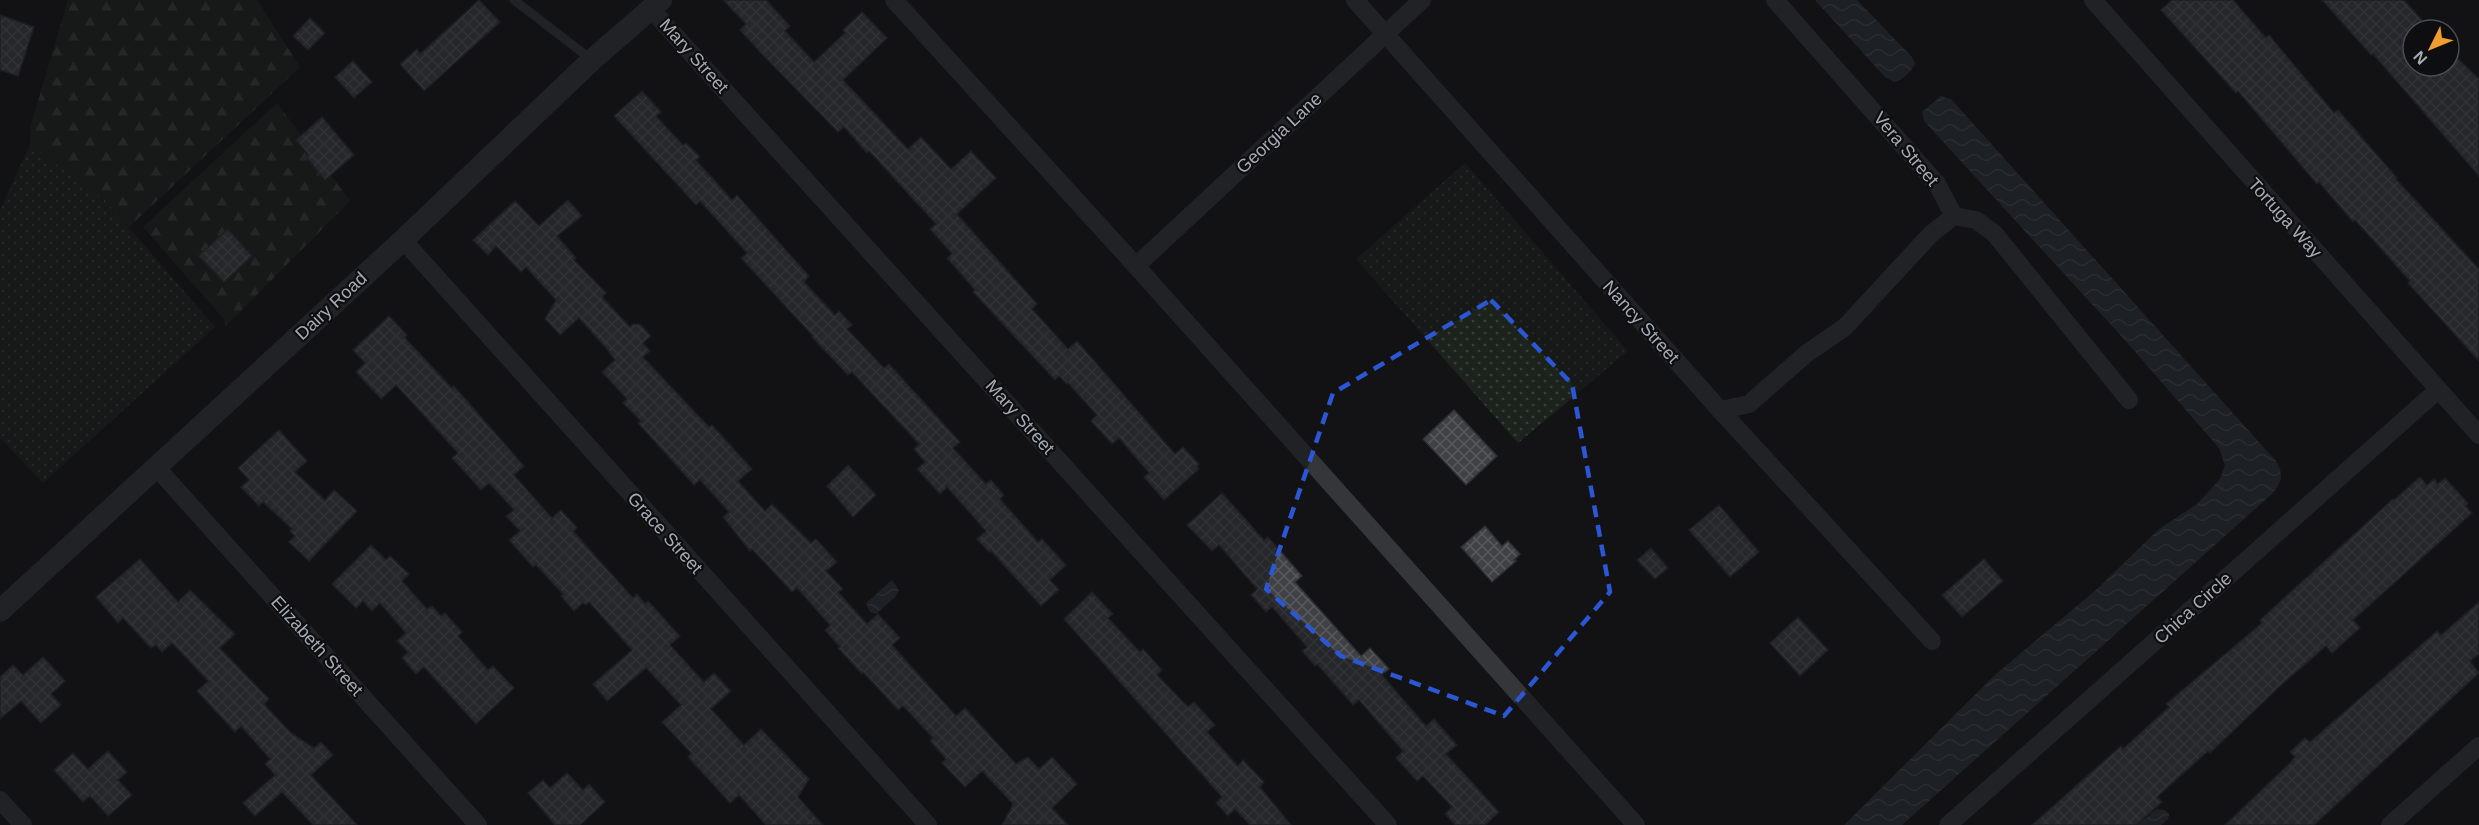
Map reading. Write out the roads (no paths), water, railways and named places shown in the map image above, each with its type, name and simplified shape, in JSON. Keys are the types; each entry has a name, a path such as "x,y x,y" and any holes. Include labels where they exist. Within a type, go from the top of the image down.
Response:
{"street":[{"path":"894,0 1136,266 1636,825"},
{"name":"Nancy Street","path":"1355,0 1720,410 1932,641"},
{"name":"Georgia Lane","path":"1136,266 1422,0"},
{"name":"Vera Street","path":"1775,0 1937,184 1954,216"},
{"name":"Tortuga Way","path":"2093,0 2479,435"},
{"name":"Dairy Road","path":"0,611 403,240 592,60 656,4"},
{"name":"Mary Street","path":"656,4 1388,825"},
{"path":"1720,410 1749,404 1806,354 1845,327 1931,234 1954,216 1976,220 1994,233 2129,400"},
{"name":"Grace Street","path":"403,240 928,825"},
{"name":"Chica Circle","path":"1948,825 2438,390"},
{"name":"Elizabeth Street","path":"156,468 478,825"},
{"path":"2390,825 2479,746"},
{"path":"0,800 23,825"}],"lane":[{"path":"514,0 592,60"}],"water":[{"path":"1815,0 1857,0 1912,57 1915,64 1911,70 1894,82 1885,77"},
{"path":"1941,96 1951,99 2276,461 2281,478 2273,493 1902,825 1844,825 1995,675 2097,589 2159,529 2197,504 2220,479 2225,465 2219,448 2123,338 1924,121 1922,112"},
{"path":"892,580 899,590 895,597 876,614 870,612 866,603"},
{"path":"2157,809 2165,810 2169,814 2168,819 2161,825 2132,825 2141,815 2145,819"}]}
